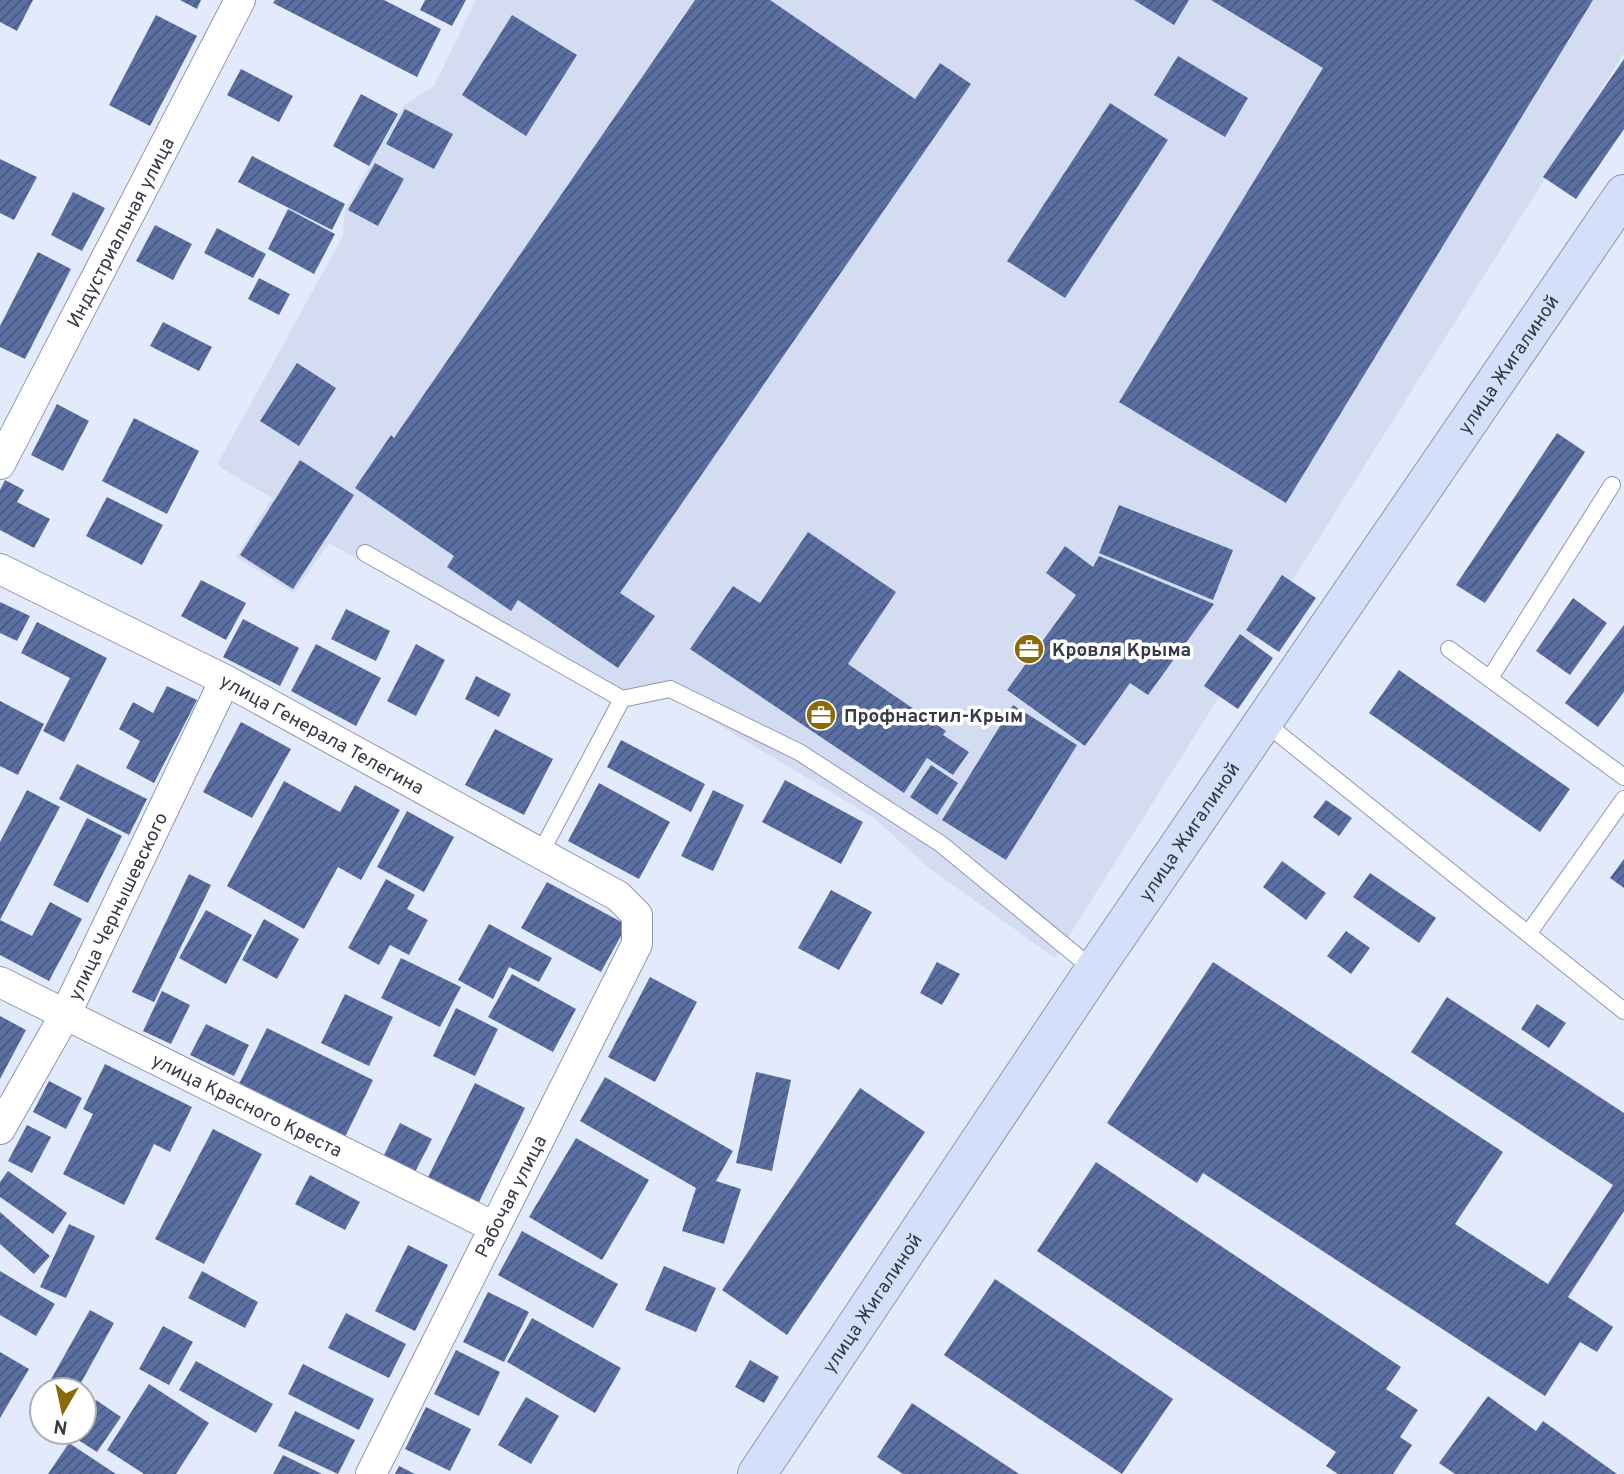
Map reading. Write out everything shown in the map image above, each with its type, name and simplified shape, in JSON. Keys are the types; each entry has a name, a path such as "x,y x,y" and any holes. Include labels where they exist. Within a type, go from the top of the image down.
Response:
{"main road":[{"name":"улица Жигалиной","path":"757,1474 1094,970 1624,194"}],"street":[{"name":"Индустриальная улица","path":"0,464 240,0"},
{"name":"улица Генерала Телегина","path":"0,569 225,680 541,852 618,896 637,915"},
{"name":"улица Чернышевского","path":"0,1129 65,1015 225,680"},
{"name":"Рабочая улица","path":"371,1474 637,944 637,915"},
{"name":"улица Красного Креста","path":"0,982 494,1227"}],"lane":[{"path":"1490,678 1612,485"},
{"path":"365,553 622,699 670,689 799,752 941,844 1094,970"},
{"path":"1449,649 1624,777"},
{"path":"541,852 622,699"},
{"path":"1264,722 1624,1011"},
{"path":"1528,934 1624,799"}],"shaded area":[{"path":"476,0 1624,0 1624,53 1055,958 929,868 874,818 668,694 624,704 329,543 294,593 236,557 272,498 217,465 343,236 345,210 404,105 434,86"}],"building":[{"path":"0,0 33,0 17,31 0,22"},
{"path":"180,0 201,0 197,9"},
{"path":"275,0 384,0 441,29 417,77 273,3"},
{"path":"425,0 466,0 452,26 420,10"},
{"path":"695,0 770,0 915,99 940,63 971,84 620,593 655,616 618,668 518,600 511,611 447,567 454,556 355,488 391,435 394,438"},
{"path":"1134,0 1189,0 1174,25"},
{"path":"1211,0 1593,0 1286,503 1119,402 1323,68"},
{"path":"156,15 197,36 150,126 109,105"},
{"path":"512,15 577,55 526,136 462,95"},
{"path":"1178,56 1248,98 1225,137 1154,95"},
{"path":"1624,59 1624,129 1576,199 1543,177"},
{"path":"241,69 293,96 279,122 227,95"},
{"path":"361,94 398,114 369,166 333,146"},
{"path":"1110,103 1168,140 1065,298 1007,261"},
{"path":"405,109 453,134 434,169 386,144"},
{"path":"252,156 345,204 332,230 238,182"},
{"path":"0,159 37,177 14,220 0,213"},
{"path":"375,163 404,179 378,226 348,210"},
{"path":"73,192 105,208 82,251 51,235"},
{"path":"288,209 335,234 314,274 268,249"},
{"path":"155,225 192,244 173,280 136,261"},
{"path":"217,228 266,254 253,278 204,253"},
{"path":"38,252 71,269 25,359 0,347 0,326"},
{"path":"259,278 290,294 279,315 248,299"},
{"path":"163,322 212,347 199,371 150,346"},
{"path":"297,363 336,388 299,446 260,421"},
{"path":"57,404 89,421 63,471 31,455"},
{"path":"134,418 199,451 167,514 102,481"},
{"path":"1557,433 1585,452 1485,603 1456,585"},
{"path":"300,460 354,495 293,589 240,555"},
{"path":"5,480 24,490 17,502 50,519 34,548 0,530 0,490"},
{"path":"107,497 163,525 142,565 86,536"},
{"path":"1119,505 1233,550 1213,600 1099,553"},
{"path":"808,532 896,592 848,664 946,731 943,735 969,752 953,775 927,758 904,793 690,649 733,586 760,603"},
{"path":"1065,546 1093,567 1099,556 1214,604 1148,695 1130,683 1085,746 1007,690 1076,595 1046,573"},
{"path":"1282,575 1316,598 1279,652 1246,630"},
{"path":"201,580 246,603 226,640 181,616"},
{"path":"1573,598 1607,623 1570,675 1536,651"},
{"path":"0,602 30,616 17,641 0,633"},
{"path":"346,609 390,631 376,661 331,639"},
{"path":"243,619 299,648 280,686 223,657"},
{"path":"37,622 107,658 64,742 43,731 70,678 21,653"},
{"path":"1624,625 1624,692 1598,727 1565,703"},
{"path":"1240,634 1273,658 1238,709 1204,686"},
{"path":"316,644 381,678 356,726 291,691"},
{"path":"416,644 445,660 416,716 387,701"},
{"path":"1399,670 1570,789 1540,832 1369,713"},
{"path":"476,676 511,694 499,717 465,699"},
{"path":"167,686 197,700 154,783 126,768 140,741 119,729 133,702 153,713"},
{"path":"0,701 44,724 18,775 0,766"},
{"path":"1013,705 1077,745 1006,860 942,820"},
{"path":"241,722 291,749 252,818 203,792"},
{"path":"495,729 553,759 524,815 465,785"},
{"path":"621,740 705,784 691,812 607,767"},
{"path":"77,764 147,799 129,835 59,799"},
{"path":"931,765 958,783 937,815 910,797"},
{"path":"785,780 863,822 841,864 762,822"},
{"path":"284,781 340,812 355,785 400,810 361,880 338,867 304,929 227,886"},
{"path":"599,783 670,822 639,879 568,841"},
{"path":"27,790 60,807 0,920 0,842"},
{"path":"713,790 744,805 713,871 681,856"},
{"path":"1326,800 1352,818 1339,836 1313,817"},
{"path":"407,811 454,837 424,892 377,867"},
{"path":"87,818 122,836 88,903 53,885"},
{"path":"1624,859 1624,888 1610,878"},
{"path":"1282,861 1326,893 1306,920 1263,887"},
{"path":"1370,873 1436,918 1419,943 1353,897"},
{"path":"189,874 211,885 154,1002 132,992"},
{"path":"386,879 415,895 407,909 428,920 409,955 390,945 379,965 348,948"},
{"path":"547,882 627,925 601,972 521,928"},
{"path":"831,890 872,912 839,970 798,948"},
{"path":"50,902 82,919 49,981 0,955 0,920 32,936"},
{"path":"206,910 252,935 226,984 179,958"},
{"path":"264,919 299,939 277,979 242,960"},
{"path":"489,924 552,958 539,982 509,967 493,999 458,980"},
{"path":"1346,931 1370,948 1351,974 1327,956"},
{"path":"401,958 461,987 440,1027 381,998"},
{"path":"937,962 960,974 942,1005 920,993"},
{"path":"1213,962 1503,1152 1455,1224 1548,1284 1613,1185 1411,1052 1447,997 1624,1113 1624,1211 1568,1297 1613,1327 1597,1352 1580,1342 1545,1396 1203,1173 1197,1183 1107,1123"},
{"path":"512,974 576,1009 553,1052 488,1017"},
{"path":"650,977 697,1002 655,1082 608,1057"},
{"path":"162,991 190,1005 171,1044 143,1031"},
{"path":"345,994 393,1017 369,1066 321,1043"},
{"path":"1537,1004 1566,1023 1549,1048 1521,1029"},
{"path":"456,1008 498,1029 475,1076 433,1056"},
{"path":"0,1016 26,1030 0,1079"},
{"path":"206,1024 249,1045 234,1076 190,1055"},
{"path":"267,1028 373,1080 345,1137 239,1084"},
{"path":"105,1064 192,1107 170,1152 154,1144 124,1205 63,1174 93,1114 83,1109"},
{"path":"756,1072 791,1080 772,1171 736,1163"},
{"path":"605,1077 733,1151 716,1181 741,1189 724,1244 682,1231 696,1188 580,1121"},
{"path":"49,1081 82,1098 66,1129 33,1112"},
{"path":"475,1083 525,1108 479,1202 428,1177"},
{"path":"860,1088 925,1132 787,1335 722,1290"},
{"path":"400,1123 432,1139 415,1172 383,1157"},
{"path":"27,1125 51,1137 32,1173 8,1161"},
{"path":"213,1129 262,1154 204,1264 155,1239"},
{"path":"576,1138 649,1180 602,1260 529,1217"},
{"path":"1096,1162 1401,1367 1386,1389 1418,1410 1400,1437 1412,1445 1393,1474 1338,1474 1326,1466 1336,1452 1037,1251"},
{"path":"8,1171 67,1213 53,1234 0,1197 0,1182"},
{"path":"310,1175 360,1202 345,1230 295,1204"},
{"path":"0,1212 50,1256 34,1274 0,1244"},
{"path":"69,1224 95,1236 66,1298 40,1287"},
{"path":"522,1231 618,1284 593,1328 498,1275"},
{"path":"408,1245 448,1265 415,1331 375,1311"},
{"path":"664,1266 716,1288 696,1332 645,1310"},
{"path":"0,1271 55,1304 36,1336 0,1315"},
{"path":"202,1271 258,1302 245,1328 188,1298"},
{"path":"995,1279 1173,1399 1122,1474 944,1355"},
{"path":"488,1292 529,1312 504,1362 463,1342"},
{"path":"90,1310 114,1323 85,1376 53,1376"},
{"path":"346,1313 406,1344 389,1378 328,1348"},
{"path":"532,1318 621,1368 595,1413 507,1362"},
{"path":"163,1326 193,1342 169,1385 139,1369"},
{"path":"456,1350 500,1372 479,1416 434,1394"},
{"path":"0,1352 29,1369 0,1418"},
{"path":"750,1360 779,1377 764,1403 735,1387"},
{"path":"196,1361 273,1404 256,1433 179,1390"},
{"path":"303,1364 374,1399 359,1430 288,1394"},
{"path":"149,1384 209,1423 176,1474 144,1474 107,1450"},
{"path":"1488,1396 1536,1431 1543,1421 1617,1474 1455,1474 1439,1463"},
{"path":"526,1397 559,1416 531,1464 498,1445"},
{"path":"98,1401 121,1417 97,1452 88,1446 98,1446"},
{"path":"912,1403 1019,1474 903,1474 877,1457"},
{"path":"426,1407 471,1429 450,1471 405,1449"},
{"path":"295,1411 355,1440 338,1474 278,1446"},
{"path":"67,1446 74,1446 116,1474 48,1474"},
{"path":"283,1455 322,1474 273,1474"},
{"path":"399,1466 415,1474 395,1474"}],"place":[{"name":"Кровля Крыма","path":"1029,649"},
{"name":"Профнастил-Крым","path":"821,715"}]}
